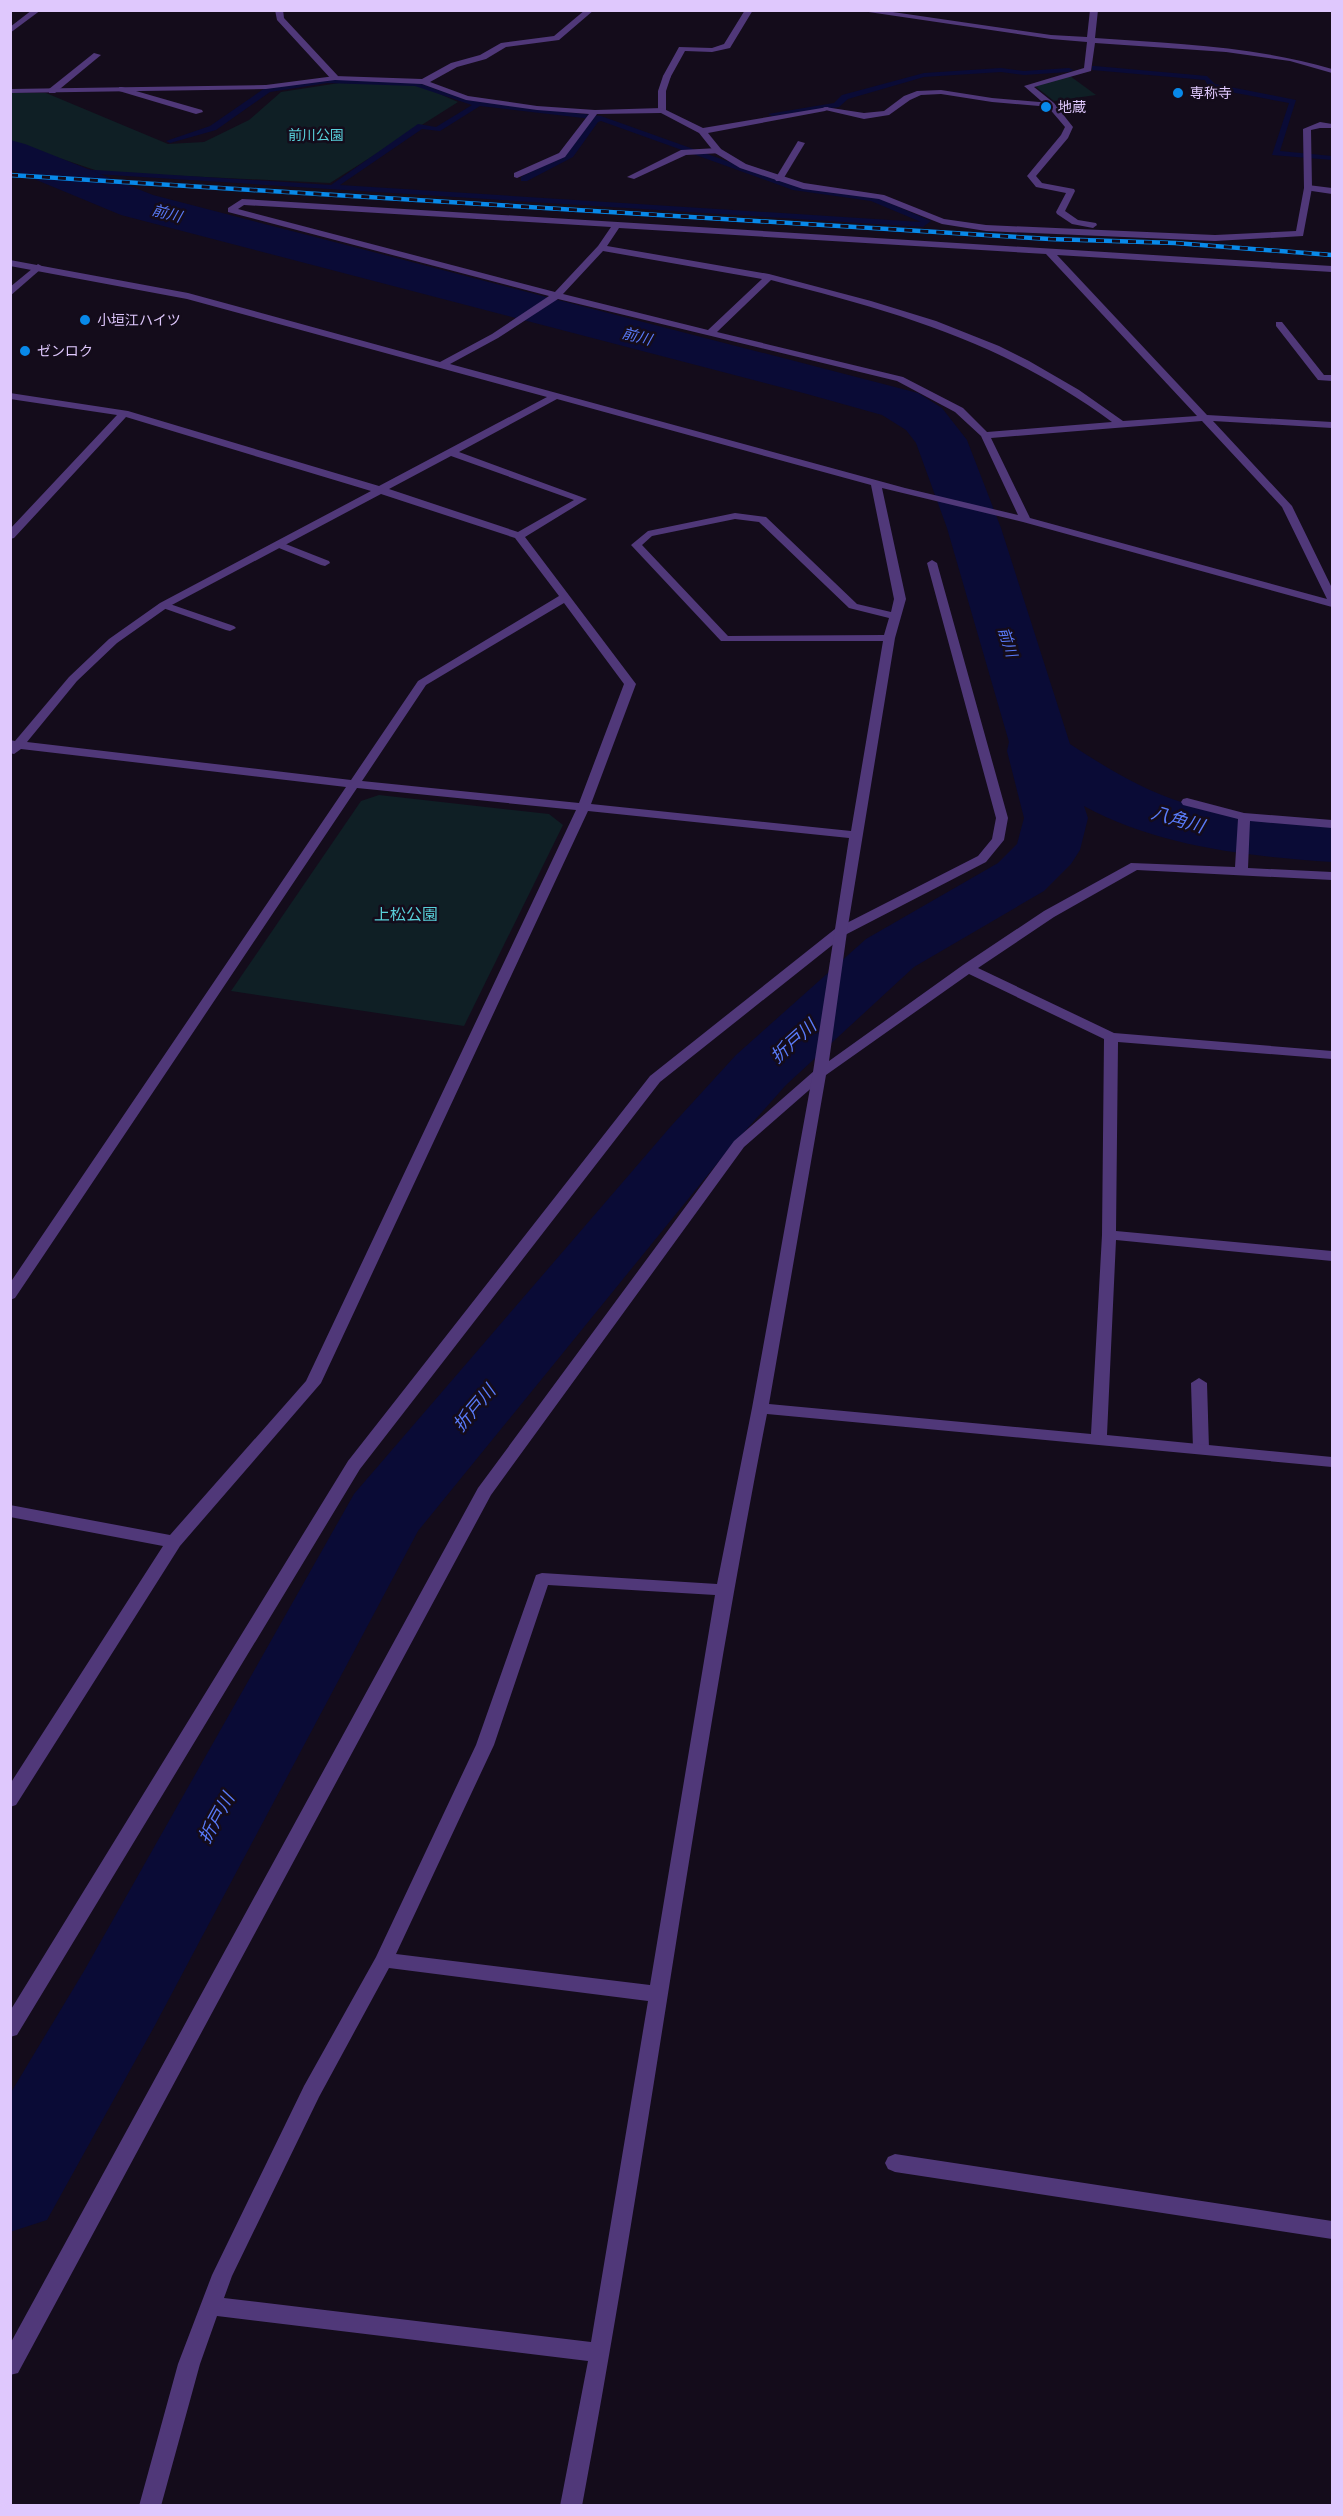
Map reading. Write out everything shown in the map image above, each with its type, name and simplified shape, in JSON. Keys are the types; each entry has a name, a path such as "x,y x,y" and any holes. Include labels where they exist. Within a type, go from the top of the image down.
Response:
{"street":[{"path":"10,31 38,10"},
{"path":"279,10 280,18 335,78"},
{"path":"423,82 454,65 483,57 504,45 556,38 590,10"},
{"path":"662,110 662,91 667,76 682,49 712,51 727,46 749,10"},
{"path":"859,10 1051,37 1226,50 1291,60 1332,71"},
{"path":"1094,10 1095,17 1089,39 1088,69 1028,86 1051,105 1069,127 1065,136 1031,176 1039,185 1071,191 1060,212 1075,222 1140,234"},
{"path":"52,91 97,55"},
{"path":"10,91 266,87 335,78 423,82 466,98 537,108 595,112 662,110 702,130 715,151"},
{"path":"122,89 199,112"},
{"path":"702,130 825,110 864,116 886,113 907,98 920,93 941,92 992,100 1051,105"},
{"path":"517,175 562,155 595,112"},
{"path":"631,177 684,152 715,151 743,166 803,186 881,197 942,221 986,228 1215,238 1299,234 1308,188 1306,129 1320,125 1332,126"},
{"path":"779,179 801,143"},
{"path":"1308,188 1332,191"},
{"path":"1024,519 985,435 959,410 900,379 627,314 231,210 242,202 1332,269"},
{"path":"443,364 557,296 601,248 616,226"},
{"path":"601,248 769,277 850,298 968,337 1034,368 1081,395 1122,425"},
{"path":"1050,253 1287,506 1332,598"},
{"path":"10,263 188,296 876,483 1024,519 1332,604"},
{"path":"10,293 38,267"},
{"path":"710,333 769,277"},
{"path":"1279,324 1321,378 1332,378"},
{"path":"10,396 124,413 380,489 519,536 630,684 584,806 313,1383 174,1542 10,1800"},
{"path":"13,748 74,679 113,641 164,605 556,396"},
{"path":"10,536 124,413"},
{"path":"985,435 1204,418 1332,425"},
{"path":"450,452 582,499 519,536"},
{"path":"571,2505 600,2353 724,1590 760,1408 819,1073 889,638 900,599 876,483"},
{"path":"889,638 725,639 636,545 648,534 735,516 762,519 853,606 896,616"},
{"path":"278,544 325,563"},
{"path":"10,2029 354,1465 655,1079 840,932 982,859 998,840 1002,818 932,563"},
{"path":"10,1295 422,683 564,598"},
{"path":"164,605 230,628"},
{"path":"13,748 857,835"},
{"path":"1187,802 1244,818 1332,824"},
{"path":"1241,871 1244,818"},
{"path":"10,2366 484,1492 740,1144 819,1073 968,968 1049,914 1135,866 1332,876"},
{"path":"968,968 1111,1037 1332,1055"},
{"path":"1099,1440 1110,1235 1111,1037"},
{"path":"1110,1235 1332,1256"},
{"path":"1200,1383 1201,1449"},
{"path":"760,1408 1332,1462"},
{"path":"10,1510 174,1542"},
{"path":"150,2505 189,2364 222,2275 311,2092 384,1960 485,1745 542,1579 724,1590"},
{"path":"384,1960 658,1994"},
{"path":"895,2163 1332,2230"},
{"path":"210,2306 600,2353"}],"green space":[{"path":"1070,76 1096,95 1054,101 1035,86"},
{"name":"前川公園","path":"339,83 419,85 458,102 330,183 101,172 11,142 11,93 46,93 168,144 204,142 249,120 281,92"},
{"name":"上松公園","path":"379,795 549,814 563,825 464,1026 231,991 361,801"}],"waterway":[{"path":"1095,68 1207,78 1212,86 1293,102 1275,153 1332,158"},
{"path":"772,114 836,105 845,97 924,75 1001,70 1024,73 1069,70"},
{"path":"170,141 213,128 268,90 327,81 416,84 466,102 479,104"},
{"path":"334,186 421,126 437,129 479,104"},
{"path":"479,104 601,118"},
{"path":"524,179 570,155 595,120 601,118"},
{"path":"601,118 796,188 873,199 925,221"},
{"name":"前川","path":"10,153 137,205 900,404 924,419 941,440 974,528 1040,742 1038,751"},
{"path":"48,169 923,225 927,221"},
{"name":"折戸川","path":"10,2188 119,1999 384,1515 698,1140 761,1070 890,953 1021,877 1048,850 1056,818 1038,751"},
{"name":"八角川","path":"1038,751 1112,796 1160,816 1208,829 1332,843"}],"railway":[{"path":"10,175 1050,239 1175,243 1332,255"}],"place":[{"name":"専称寺","path":"1178,93"},
{"name":"地蔵","path":"1046,107"},
{"name":"小垣江ハイツ","path":"85,320"},
{"name":"ゼンロク","path":"25,351"}]}
